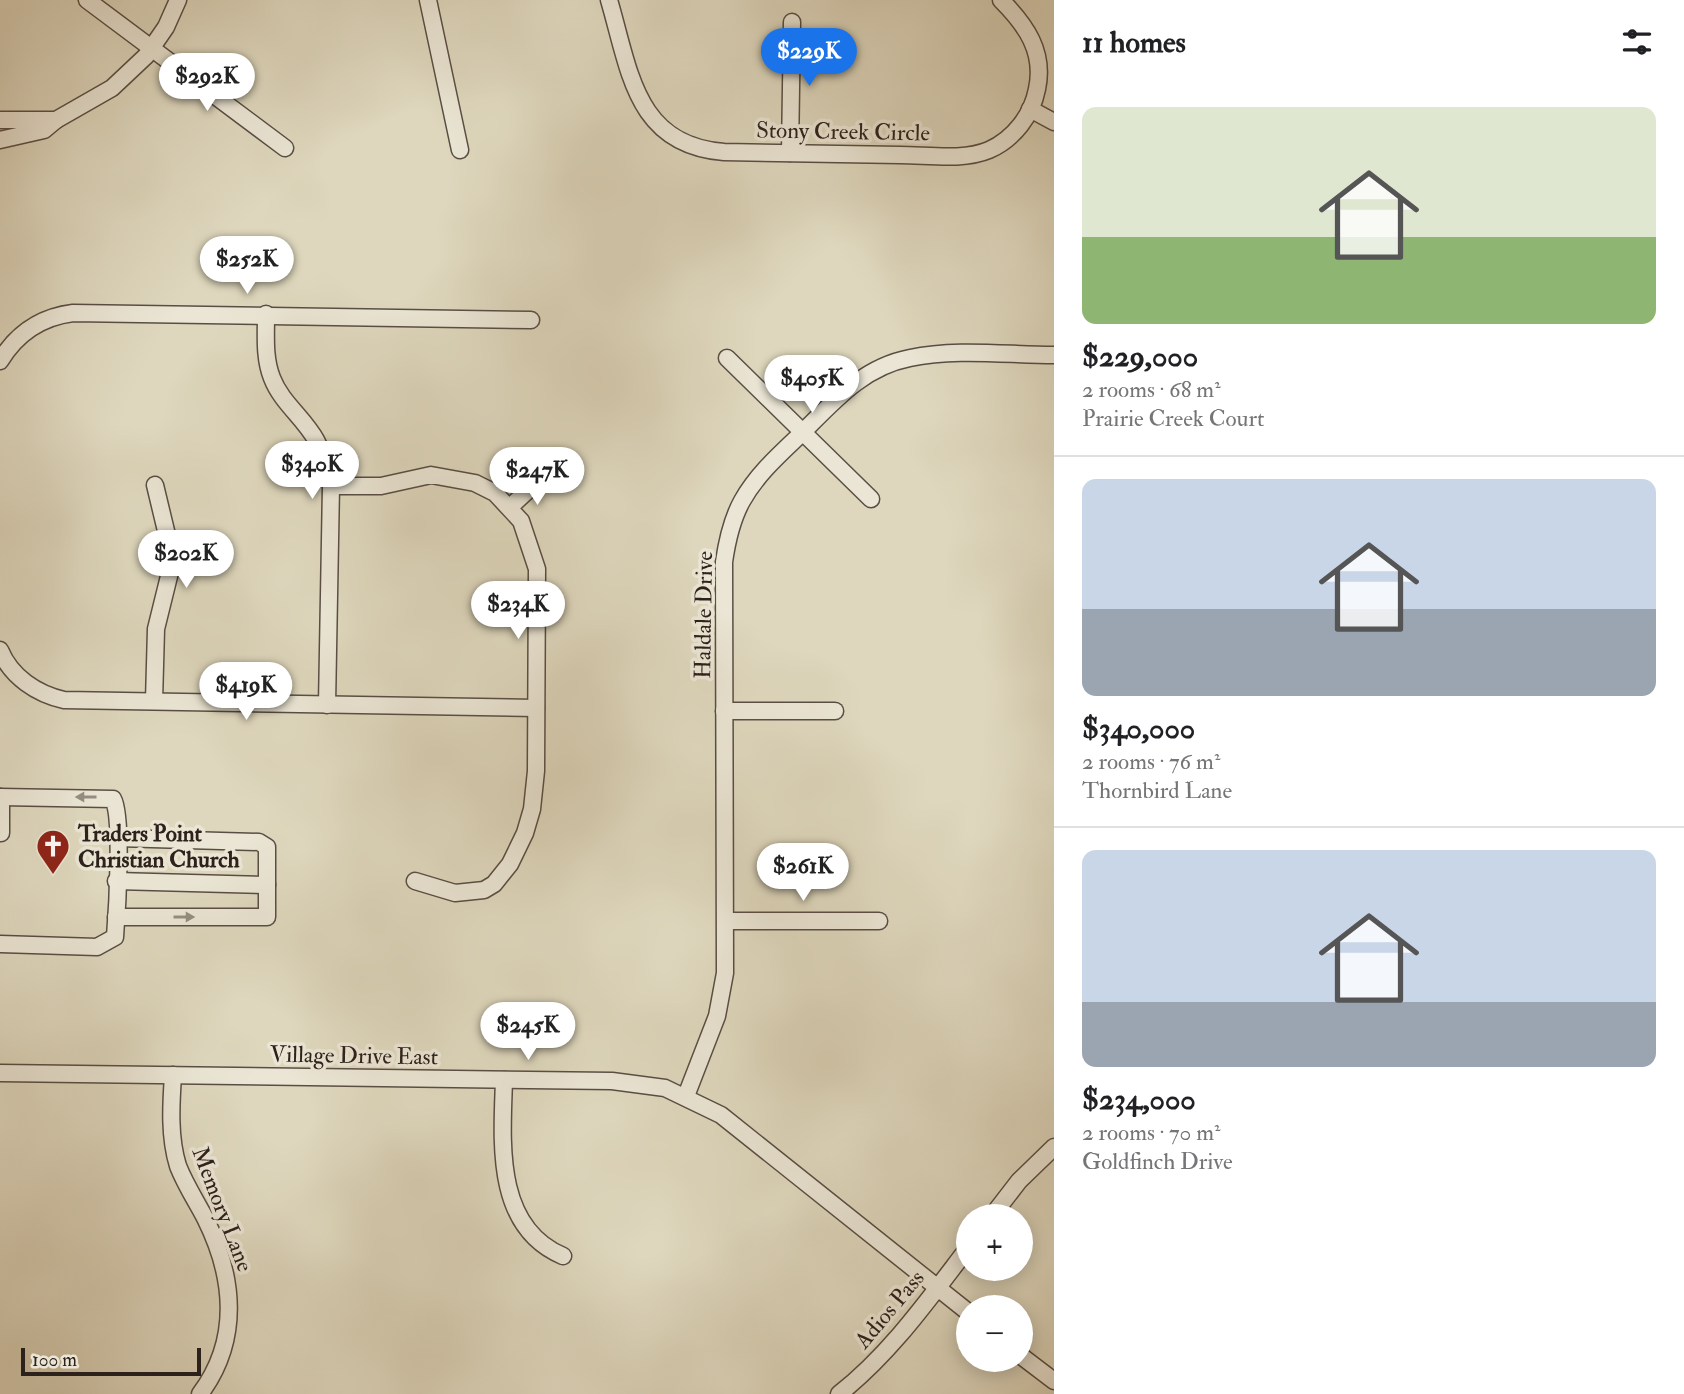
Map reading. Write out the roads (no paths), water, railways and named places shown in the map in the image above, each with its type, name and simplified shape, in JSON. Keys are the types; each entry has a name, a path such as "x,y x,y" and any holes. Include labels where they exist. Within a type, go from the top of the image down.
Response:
{"street":[{"path":"87,0 285,148"},
{"path":"0,139 44,130 56,120 112,88 151,48 166,27 178,0"},
{"path":"428,0 460,150"},
{"name":"Stony Creek Circle","path":"609,0 643,105 665,133 686,145 709,151 790,153 978,153 1010,136 1030,109 1039,78 1036,50 1025,27 1001,0"},
{"path":"790,153 792,22"},
{"path":"1030,109 1054,122"},
{"path":"0,120 56,120"},
{"path":"0,361 23,333 41,320 62,314 266,314 531,320"},
{"path":"266,314 266,352 270,375 293,411 315,438 326,461 331,486 327,705"},
{"name":"Haldale Drive","path":"686,1096 723,995 726,921 724,710 727,544 741,503 754,481 853,383 871,371 900,360 944,353 1054,355"},
{"path":"727,358 871,499"},
{"path":"331,486 381,486 431,475 451,476 475,483 510,506 522,521 537,569 532,809 510,864 494,884 477,893 443,891 415,881"},
{"path":"510,506 538,480"},
{"path":"154,701 156,629 173,560 155,485"},
{"path":"0,650 20,677 52,697 77,701 536,708"},
{"path":"724,710 835,711"},
{"path":"0,944 97,947 115,937 117,808 113,799 1,797 1,833"},
{"path":"116,917 267,917 268,885 267,847 259,842 117,838"},
{"path":"116,881 268,885"},
{"path":"726,921 879,921"},
{"name":"Village Drive East","path":"0,1073 627,1082 686,1096 721,1115 956,1303"},
{"name":"Memory Lane","path":"173,1075 175,1153 183,1178 220,1251 230,1293 229,1322 221,1354 200,1394"},
{"path":"504,1080 503,1164 514,1205 535,1240 563,1255"},
{"path":"1001,1204 1019,1181 1054,1147"},
{"name":"Adios Pass","path":"839,1394 876,1361 956,1263"},
{"path":"1033,1364 1054,1381"}],"place":[{"name":"Traders Point Christian Church","path":"53,876"}]}
